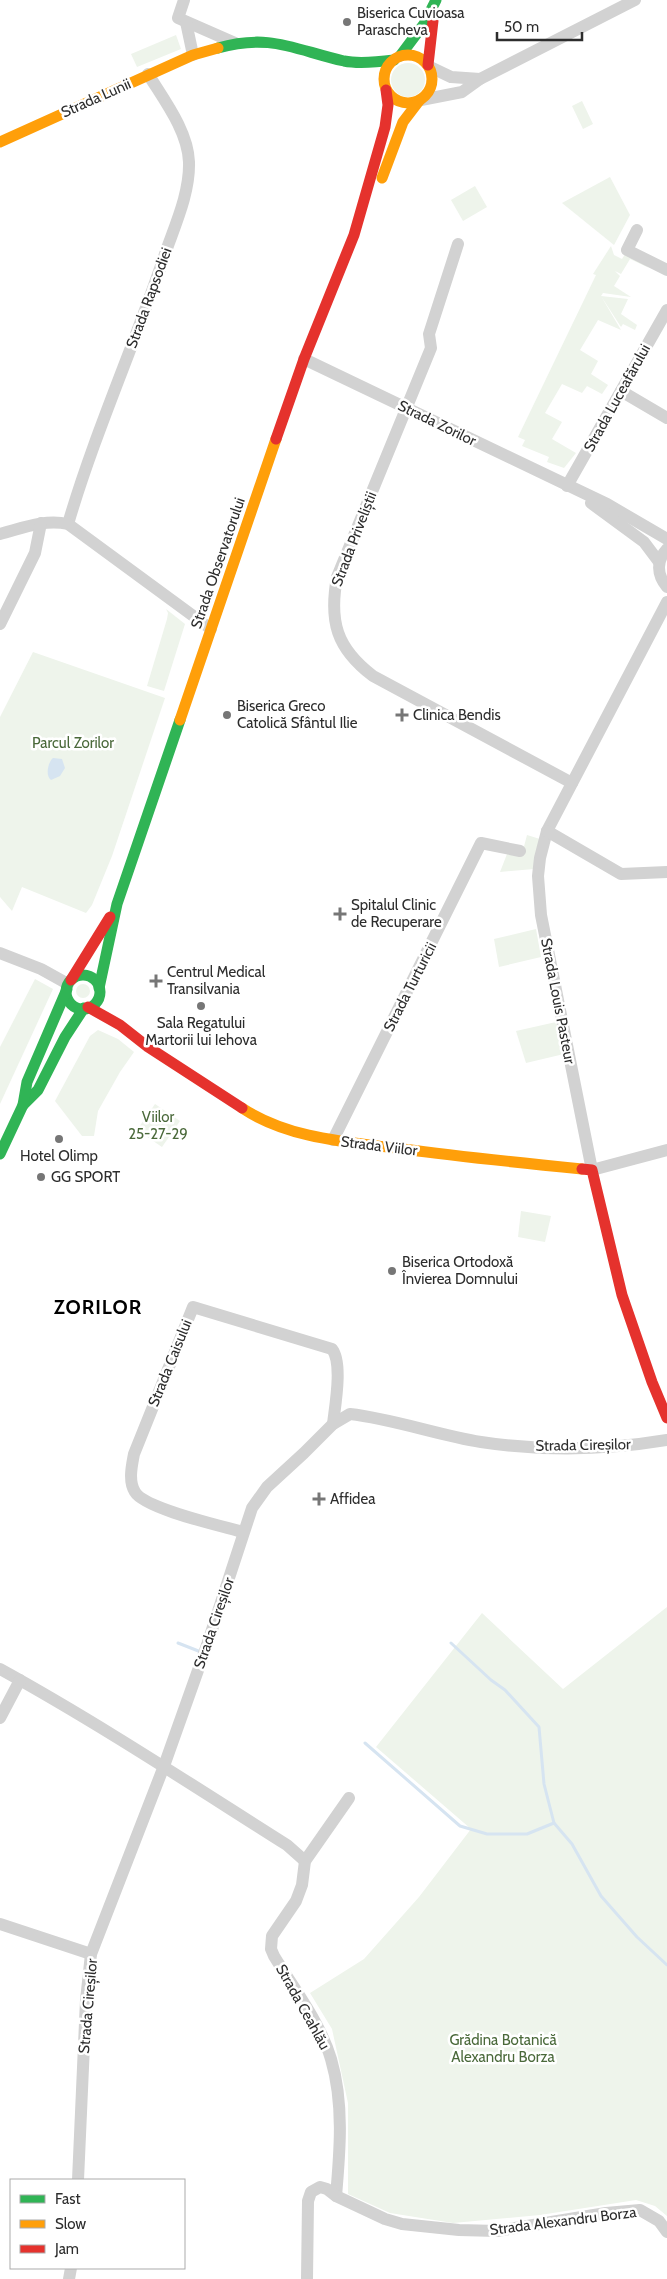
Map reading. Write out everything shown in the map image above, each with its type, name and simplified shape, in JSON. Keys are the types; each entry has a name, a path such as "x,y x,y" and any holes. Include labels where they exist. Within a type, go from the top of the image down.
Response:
{"main road":[{"path":"436,0 429,66 432,83 427,94 420,100 411,103 402,102 393,98 386,89 384,76 389,64 397,58 424,24 436,0"},
{"name":"Strada Lunii","path":"0,142 192,55 235,43 253,41 290,44 345,61 371,76 386,89"},
{"path":"397,58 409,55 418,57 429,66"},
{"name":"Strada Lunii","path":"345,61 377,62 397,58"},
{"name":"Strada Observatorului","path":"99,991 117,904 304,359 354,235 385,127 386,89"},
{"name":"Strada Observatorului","path":"354,235 365,217 403,122 420,100"},
{"name":"Strada Observatorului","path":"0,1154 23,1105 26,1082 69,984 117,904"},
{"path":"80,975 90,976 98,984 99,991 97,1001 86,1008 79,1008 71,1003 66,994 69,984 80,975"},
{"name":"Strada Viilor","path":"99,991 103,1005 120,1025"},
{"name":"Strada Observatorului","path":"23,1105 38,1090 75,1022 86,1008"},
{"name":"Strada Viilor","path":"86,1008 120,1025 148,1047 254,1116 278,1127 333,1140 472,1158 592,1170"},
{"path":"75,1022 89,1017 105,1016"},
{"name":"Strada Louis Pasteur","path":"592,1170 622,1295 652,1382 667,1418"}],"street":[{"path":"184,0 178,18 235,43"},
{"path":"420,100 462,92 480,79 635,0"},
{"path":"186,22 192,55"},
{"path":"429,66 451,77 480,79"},
{"name":"Strada Rapsodiei","path":"68,524 155,284 186,192 189,163 180,128 148,74"},
{"path":"638,230 627,250 667,270"},
{"name":"Strada Priveliștii","path":"458,244 429,334 431,348 337,576 334,594 337,633 345,649 355,662 373,676 572,783"},
{"name":"Strada Luceafărului","path":"569,487 667,310"},
{"name":"Strada Zorilor","path":"304,359 613,508 667,539"},
{"path":"621,391 667,418"},
{"name":"Strada Zorilor","path":"569,487 644,542 659,562 660,575 667,587"},
{"path":"0,534 41,523 55,522 68,524 211,630"},
{"path":"0,624 35,553 41,523"},
{"path":"659,562 667,550"},
{"name":"Strada Louis Pasteur","path":"592,1170 540,908 539,867 547,831 667,602"},
{"path":"547,831 621,874 667,872"},
{"name":"Strada Turturicii","path":"333,1140 481,842 520,851"},
{"path":"0,953 41,969 69,984"},
{"name":"Strada Viilor","path":"592,1170 667,1150"},
{"name":"Strada Caisului","path":"243,1532 149,1504 135,1492 132,1484 134,1454 193,1307 332,1349 336,1354 338,1369 333,1424"},
{"name":"Strada Cireșilor","path":"78,2179 86,2000 91,1954 164,1766 207,1645 252,1508 267,1486 333,1424 350,1414 480,1442 540,1447 617,1446 667,1440"},
{"path":"0,1668 164,1766 287,1845 305,1861"},
{"path":"0,1718 20,1680"},
{"name":"Strada Ceahlău","path":"336,2196 339,2107 331,2059 322,2035 274,1956 270,1942 272,1936 296,1901 302,1885 305,1861 348,1798"},
{"path":"0,1924 91,1954"},
{"path":"307,2279 308,2200 311,2192 320,2187 327,2189 336,2196"},
{"name":"Strada Alexandru Borza","path":"336,2196 385,2219 402,2224 459,2230 497,2231 606,2213 640,2210 659,2221 667,2232"}],"green space":[{"path":"176,35 181,49 137,67 131,54"},
{"path":"408,63 415,64 420,68 424,73 424,87 420,92 415,96 408,97 401,96 396,92 392,87 391,80 392,73 396,68 401,64"},
{"path":"582,101 593,124 583,129 572,106"},
{"path":"610,177 630,215 614,245 562,203"},
{"path":"475,186 487,207 463,221 451,200"},
{"path":"611,246 614,255 622,259 627,251 649,268 630,259 621,274 615,271 620,276 614,286 631,297 603,293 601,296 621,330 598,320 580,350 598,361 591,374 608,385 602,394 587,386 582,393 562,384 545,413 562,422 552,439 576,453 564,468 547,462 549,457 522,446 525,440 518,437 596,275 593,274"},
{"path":"601,296 628,299 621,314 637,325 635,330 623,324 621,327"},
{"path":"166,609 185,624 164,691 147,686 167,619 168,613"},
{"name":"Parcul Zorilor","path":"33,652 165,698 112,856 92,905 86,913 22,887 12,911 0,897 0,717"},
{"path":"527,835 540,839 534,869 500,872 507,854 522,854"},
{"path":"536,929 541,957 499,967 494,939"},
{"path":"35,979 53,989 0,1104 0,1047"},
{"path":"80,984 86,984 90,991 86,998 80,998 76,994 76,988"},
{"path":"556,1022 564,1054 526,1063 516,1031"},
{"path":"98,1030 118,1039 134,1052 120,1072 98,1111 94,1136 82,1136 55,1101 90,1036"},
{"name":"Viilor 25-27-29","path":"155,1104 180,1121 162,1147 137,1130"},
{"path":"521,1211 551,1216 545,1242 518,1237"},
{"name":"Grădina Botanică Alexandru Borza","path":"667,1607 667,2216 655,2206 636,2200 540,2215 453,2223 390,2213 348,2194 348,2103 332,2029 310,1993 364,1959 419,1897 471,1829 376,1747 482,1613 563,1689"}],"water":[{"path":"53,758 62,759 65,768 60,776 51,780 48,775 48,769"}],"waterway":[{"path":"178,1643 201,1652"},
{"path":"451,1643 491,1680 505,1690 539,1727 544,1784 554,1823 572,1844 601,1896 637,1937 667,1965"},
{"path":"365,1743 460,1826 487,1834 527,1834 554,1823"}],"traffic: fast":[{"path":"400,56 424,24 436,0"},
{"path":"218,48 253,42 268,43 350,62 394,60"},
{"path":"99,988 117,904 180,720"},
{"path":"83,975 95,980 100,992 95,1004 83,1009 71,1004 66,992 71,980 83,975"},
{"path":"0,1154 23,1105 27,1082 67,989"},
{"path":"23,1105 38,1090 65,1037 84,1008"}],"traffic: slow":[{"path":"0,142 193,55 218,48"},
{"path":"403,55 413,55 425,62 432,74 432,79 432,84 425,96 413,103 403,103 395,99 388,92 384,84 384,74 388,66 395,59 403,55"},
{"path":"382,178 403,122 419,101"},
{"path":"180,720 276,439"},
{"path":"242,1108 279,1126 319,1138 447,1155 582,1169"}],"traffic: jam":[{"path":"428,65 434,12"},
{"path":"276,439 304,359 354,235 385,127 388,105 386,90"},
{"path":"71,980 110,917"},
{"path":"88,1007 120,1025 148,1047 242,1108"},
{"path":"582,1169 592,1170 622,1295 652,1382 667,1418"}],"place":[{"name":"Biserica Cuvioasa Parascheva","path":"347,22"},
{"name":"Biserica Greco Catolică Sfântul Ilie","path":"227,715"},
{"name":"Clinica Bendis","path":"402,715"},
{"name":"Spitalul Clinic de Recuperare","path":"340,914"},
{"name":"Centrul Medical Transilvania","path":"156,981"},
{"name":"Sala Regatului Martorii lui Iehova","path":"201,1006"},
{"name":"Hotel Olimp","path":"59,1139"},
{"name":"GG SPORT","path":"41,1177"},
{"name":"Biserica Ortodoxă Învierea Domnului","path":"392,1271"},
{"name":"Affidea","path":"319,1499"}],"district":[{"name":"ZORILOR","path":"98,1307"}]}
